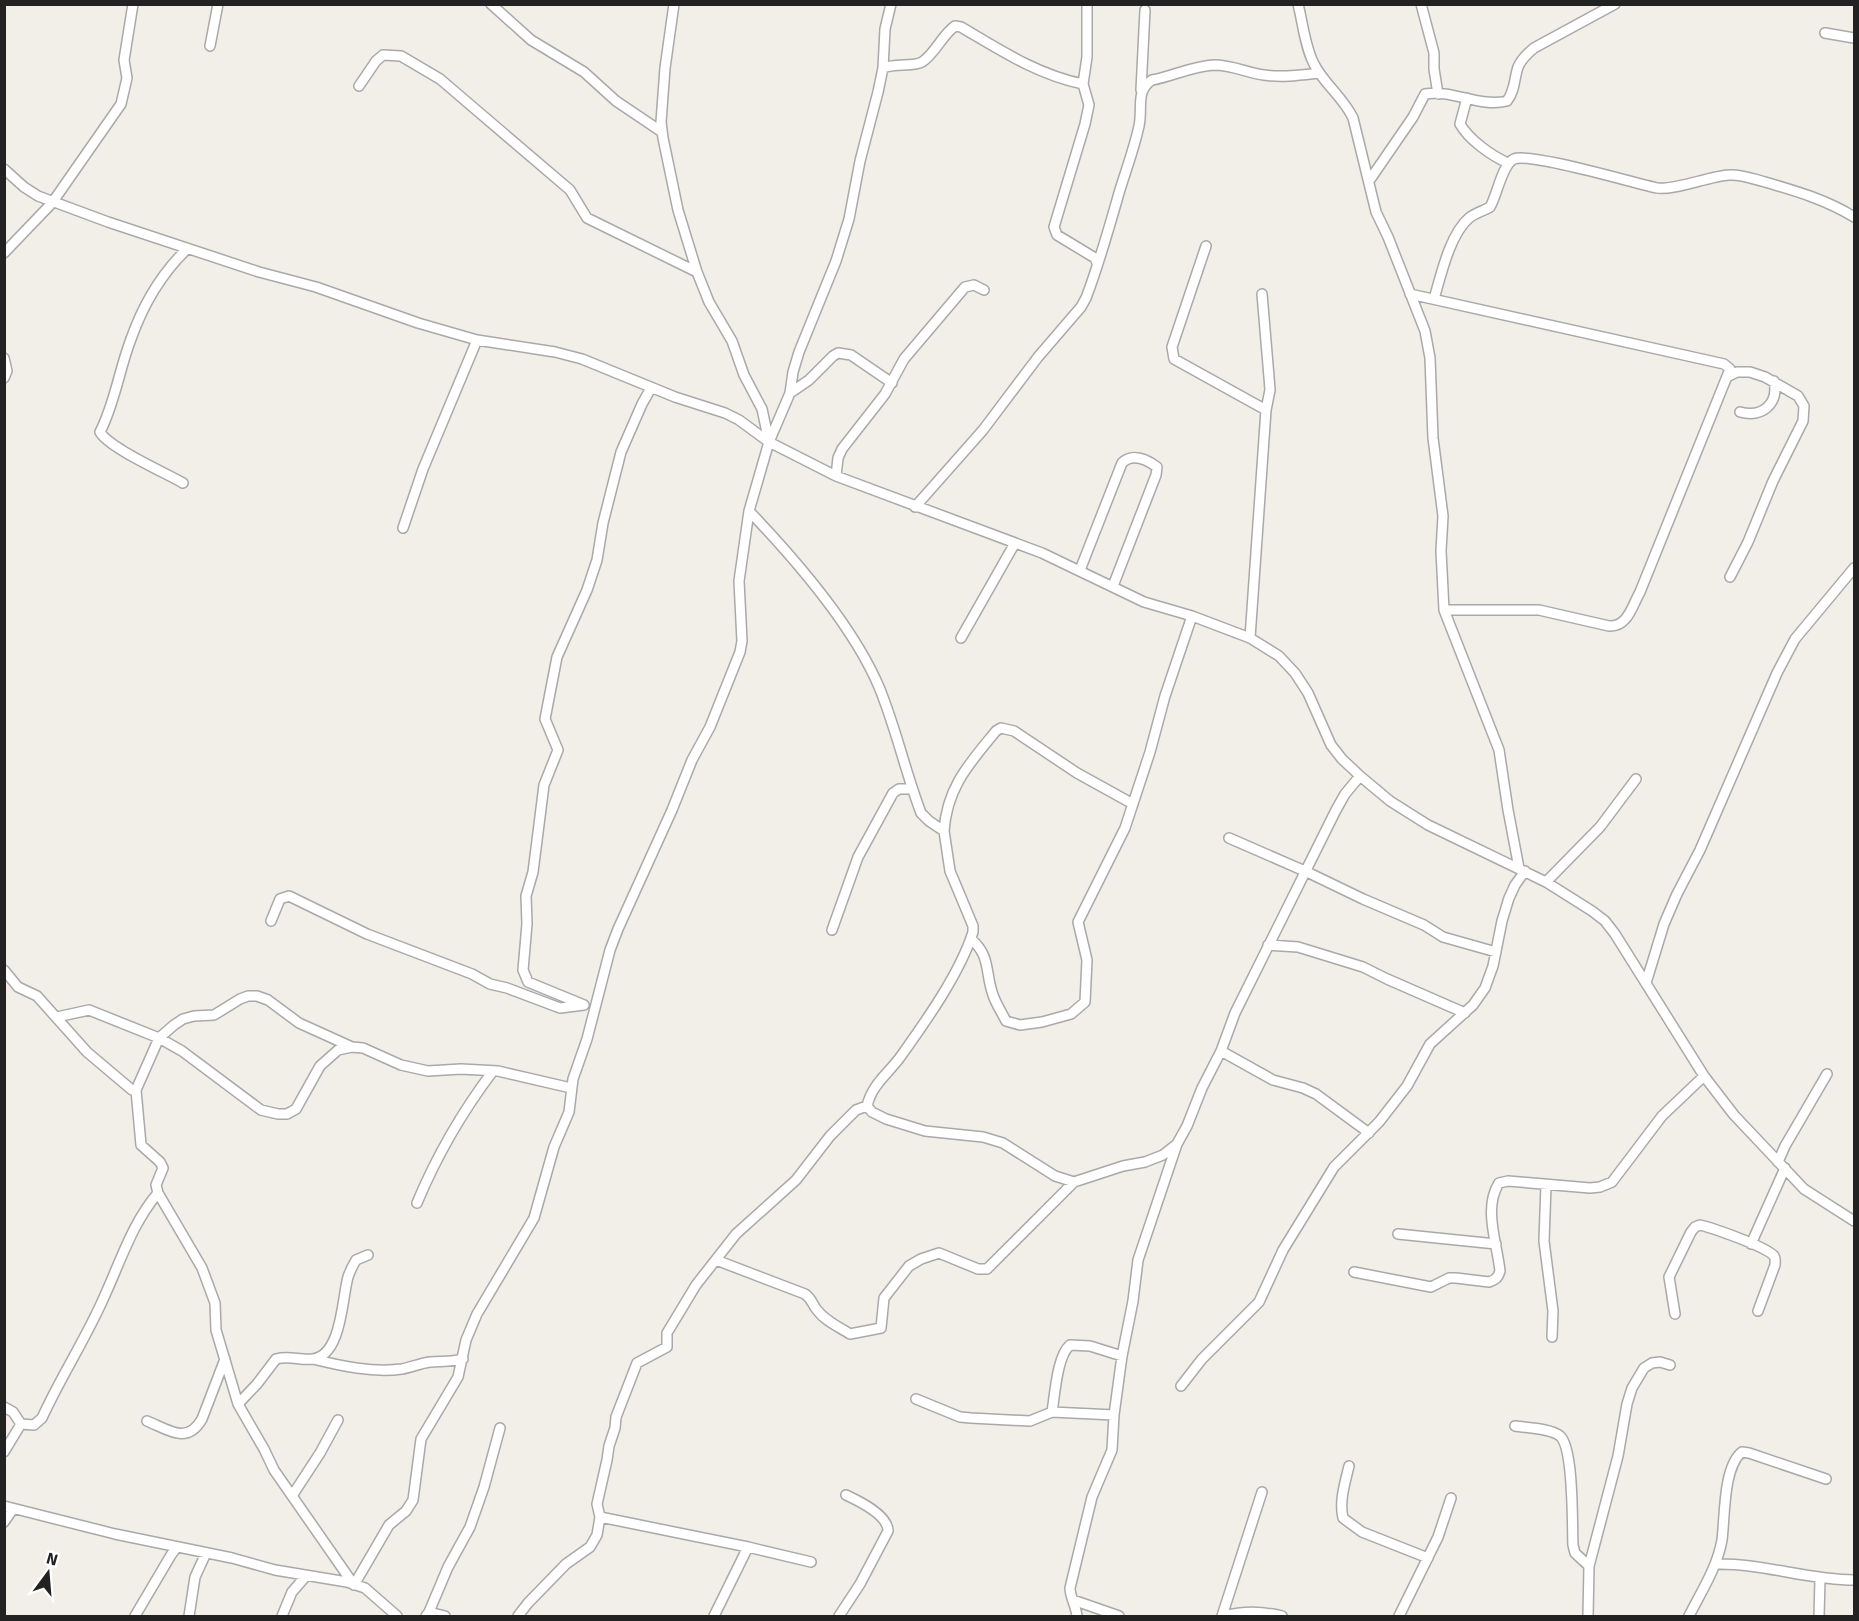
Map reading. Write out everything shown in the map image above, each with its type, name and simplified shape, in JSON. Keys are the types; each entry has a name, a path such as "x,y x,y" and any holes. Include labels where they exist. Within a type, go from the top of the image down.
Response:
{"street":[{"path":"4,253 52,203 121,104 127,78 124,60 133,4"},
{"path":"210,46 218,4"},
{"path":"491,4 531,40 584,72 616,101 662,132"},
{"path":"354,1585 388,1525 410,1506 413,1500 421,1439 454,1386 463,1359 466,1340 477,1314 534,1218 554,1147 570,1112 571,1088 618,929 692,760 710,727 740,652 742,640 739,581 749,511 769,442 790,393 799,352 836,261 849,219 856,176 870,129 883,68 885,29 891,4"},
{"path":"1088,4 1088,47 1083,84 1089,105 1054,227 1057,236 1095,258 1097,263"},
{"path":"1181,1386 1202,1359 1259,1302 1283,1250 1335,1167 1369,1133 1407,1086 1430,1044 1473,1005 1485,988 1509,898 1522,869 1508,810 1499,750 1444,610 1441,551 1443,516 1433,438 1430,358 1425,331 1376,212 1353,118 1347,105 1319,73 1309,54 1298,4"},
{"path":"1421,4 1434,53 1438,94"},
{"path":"1369,182 1413,117 1425,94 1500,103 1507,101 1511,96 1518,66 1528,53 1616,4"},
{"path":"673,5 665,68 662,132 678,210 697,272 714,313 732,342 744,375 762,409 769,442"},
{"path":"915,507 982,430 1038,357 1081,307 1090,289 1139,124 1145,10"},
{"path":"883,68 892,65 916,65 924,62 955,26 961,27 1000,51 1046,74 1083,84"},
{"path":"1825,33 1854,38"},
{"path":"359,86 376,61 383,55 401,56 412,62 440,79 542,165 570,190 587,218 697,272"},
{"path":"1141,90 1152,80 1199,66 1226,65 1263,75 1319,73"},
{"path":"1467,99 1460,124 1465,133 1496,158 1508,163"},
{"path":"1434,299 1462,225 1471,215 1490,207 1508,163 1515,159 1546,161 1666,189 1729,175 1742,175 1823,201 1854,217"},
{"path":"4,169 24,187 52,203 187,249 316,287 418,323 477,340 555,352 582,359 651,388 725,413 739,420 769,442 836,476 1015,543 1080,570 1144,602 1192,616 1250,638 1279,657 1294,673 1308,693 1331,745 1360,776 1407,813 1546,882 1592,910 1605,921 1704,1076 1734,1115 1804,1189 1854,1221"},
{"path":"1206,246 1171,353 1174,359 1266,410"},
{"path":"183,483 124,451 103,437 100,432 110,413 131,339 152,294 169,267 187,249"},
{"path":"836,476 838,458 842,449 885,394 904,359 965,287 974,285 984,290"},
{"path":"1250,638 1266,410 1270,390 1262,294"},
{"path":"1410,294 1724,364 1730,369 1640,592 1624,622 1618,626 1609,626 1539,609 1444,610"},
{"path":"403,528 423,469 477,340"},
{"path":"790,393 809,380 838,353 858,358 892,382"},
{"path":"4,358 7,371 4,378"},
{"path":"1727,378 1737,372 1750,372 1774,381 1798,396 1804,406 1803,421 1730,577"},
{"path":"1740,412 1756,414 1770,405 1776,389 1774,381"},
{"path":"584,1005 528,982 523,969 527,924 526,896 533,872 541,801 544,785 558,750 545,719 559,650 587,590 597,560 603,523 621,452 651,388"},
{"path":"1080,570 1122,463 1127,458 1133,457 1153,464 1157,471 1113,586"},
{"path":"749,511 781,545 820,593 861,653 882,696 921,813 944,831"},
{"path":"962,638 1015,543"},
{"path":"1646,983 1664,924 1700,850 1777,673 1796,639 1854,568"},
{"path":"971,939 979,946 986,959 992,994 1006,1021 1020,1025 1042,1022 1071,1014 1085,1002 1087,960 1078,922 1120,838 1133,804 1165,696 1192,616"},
{"path":"518,1617 528,1603 566,1564 590,1547 597,1534 600,1517 597,1504 609,1446 637,1363 667,1347 667,1333 696,1285 736,1234 796,1180 830,1136 856,1110 867,1106 876,1085 900,1058 955,973 971,939 973,926 950,871 944,831 945,810 968,766 996,731 1001,728 1014,731 1077,773 1133,804"},
{"path":"1077,1617 1076,1605 1070,1588 1092,1497 1112,1450 1122,1356 1133,1301 1138,1260 1177,1144 1188,1125 1235,1013 1268,945 1345,794 1360,776"},
{"path":"1546,882 1606,820 1636,780"},
{"path":"832,930 858,857 893,793 899,789 912,789"},
{"path":"1229,838 1424,925 1443,937 1496,952"},
{"path":"271,921 280,899 289,896 367,934 472,974 490,984 507,987 560,1008 596,1002"},
{"path":"1268,945 1298,947 1363,967 1387,980 1465,1013"},
{"path":"4,970 18,987 38,996 87,1052 135,1090"},
{"path":"352,1047 299,1023 268,1000 257,996 240,999 214,1015 183,1019 159,1038 135,1090 141,1145 160,1162 163,1168 156,1185 158,1193 202,1268 215,1303 216,1330 238,1404 274,1470 354,1585"},
{"path":"57,1017 89,1010 159,1038 182,1051 261,1110 278,1114 287,1114 296,1109 320,1066 338,1050 352,1047 363,1048 401,1065 428,1071 461,1069 510,1073 571,1088"},
{"path":"1221,1051 1273,1080 1316,1094 1369,1133"},
{"path":"417,1203 433,1165 451,1133 470,1101 493,1071"},
{"path":"1751,1244 1781,1165 1785,1146 1827,1074"},
{"path":"1354,1272 1431,1287 1449,1278 1489,1282 1498,1277 1500,1271 1492,1202 1493,1192 1499,1183 1508,1181 1590,1188 1612,1182 1662,1116 1704,1076"},
{"path":"867,1106 872,1112 886,1119 925,1131 983,1137 1003,1143 1055,1176 1074,1182"},
{"path":"716,1260 805,1294 812,1299 816,1310 827,1320 850,1334 881,1328 885,1298 909,1266 921,1259 939,1254 978,1269 987,1269 1074,1182 1123,1166 1145,1162 1163,1155 1177,1144"},
{"path":"1546,1185 1545,1241 1553,1311 1552,1337"},
{"path":"21,1424 34,1425 42,1418 101,1304 142,1215 158,1193"},
{"path":"1676,1314 1669,1277 1690,1232 1695,1227 1707,1227 1751,1244 1776,1258 1758,1311"},
{"path":"1398,1234 1496,1244"},
{"path":"313,1359 320,1356 337,1334 348,1277 356,1260 368,1255"},
{"path":"1052,1412 1061,1360 1064,1350 1070,1345 1090,1346 1122,1356"},
{"path":"238,1404 276,1359 293,1357 346,1366 402,1369 429,1362 453,1362 463,1359"},
{"path":"147,1421 179,1434 190,1433 202,1419 225,1359"},
{"path":"1587,1617 1589,1566 1618,1456 1632,1388 1644,1368 1652,1363 1660,1362 1670,1365"},
{"path":"916,1399 960,1417 971,1418 1030,1421 1052,1412 1114,1415"},
{"path":"4,1407 13,1412 21,1424"},
{"path":"292,1496 338,1420"},
{"path":"4,1452 21,1424"},
{"path":"1515,1426 1553,1432 1563,1438 1572,1484 1573,1545 1575,1553 1589,1566"},
{"path":"445,1617 427,1614 448,1567 470,1527 500,1428"},
{"path":"1689,1617 1715,1564 1722,1541 1732,1466 1736,1457 1742,1452 1826,1479"},
{"path":"1349,1466 1341,1510 1343,1518 1362,1532 1428,1558"},
{"path":"1262,1492 1222,1616 1249,1611 1282,1617"},
{"path":"839,1617 860,1584 888,1531 884,1520 865,1504 846,1495"},
{"path":"1399,1617 1442,1528 1451,1498"},
{"path":"4,1522 9,1508 306,1576 347,1582 365,1588 397,1616"},
{"path":"600,1517 811,1562"},
{"path":"135,1617 177,1547"},
{"path":"714,1617 748,1547"},
{"path":"189,1617 195,1577 206,1553"},
{"path":"1715,1564 1749,1566 1820,1579 1854,1580"},
{"path":"282,1617 292,1592 306,1576"},
{"path":"1819,1617 1820,1579"},
{"path":"1073,1600 1119,1617"}]}
